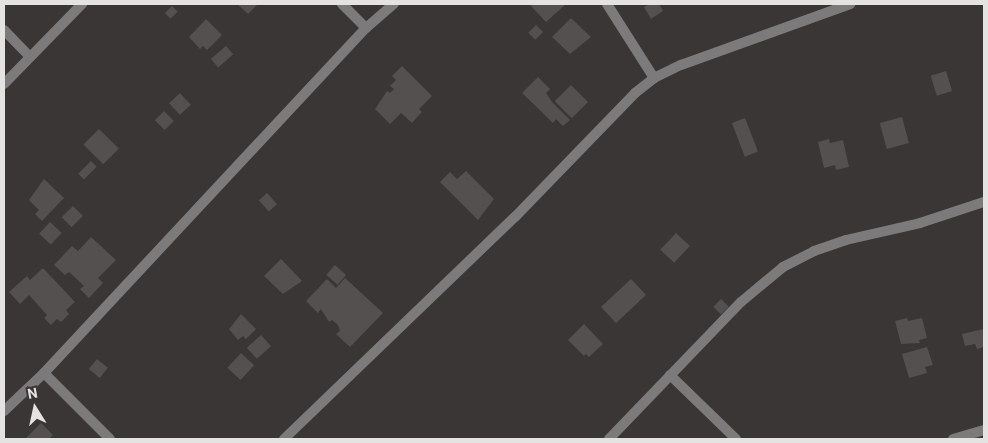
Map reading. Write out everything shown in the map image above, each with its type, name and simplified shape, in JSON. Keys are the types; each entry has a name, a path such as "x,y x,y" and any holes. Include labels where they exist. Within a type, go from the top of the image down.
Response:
{"street":[{"path":"4,84 82,4"},
{"path":"342,4 366,28"},
{"path":"4,411 44,373 366,28 394,4"},
{"path":"607,4 654,78"},
{"path":"284,439 515,217 635,94 654,78 681,64 850,4"},
{"path":"4,30 30,57"},
{"path":"609,439 741,302 783,268 814,251 846,240 920,222 984,202"},
{"path":"44,373 110,439"},
{"path":"670,375 736,439"},
{"path":"953,439 984,430"}],"building":[{"path":"237,4 258,4 248,14"},
{"path":"534,4 566,4 546,22 531,6"},
{"path":"650,4 659,4 663,11 651,19 644,7"},
{"path":"172,6 178,12 171,19 165,13"},
{"path":"571,18 591,37 570,54 552,37"},
{"path":"206,19 222,35 207,50 203,46 200,49 189,37"},
{"path":"536,25 543,32 535,40 528,33"},
{"path":"226,46 233,54 218,67 211,59"},
{"path":"402,66 432,96 419,109 422,112 412,123 401,113 390,124 375,109 387,91 390,93 394,89 390,86 396,80 392,76"},
{"path":"946,71 952,91 937,96 931,76"},
{"path":"538,77 550,89 546,93 552,102 570,120 563,126 556,119 553,123 522,93"},
{"path":"571,85 588,102 572,118 555,101"},
{"path":"180,93 191,105 180,115 169,103"},
{"path":"164,111 174,121 165,130 155,120"},
{"path":"902,117 909,143 887,149 880,123"},
{"path":"745,118 758,152 745,157 732,123"},
{"path":"99,129 119,149 103,164 83,145"},
{"path":"829,139 830,143 843,140 849,167 836,170 835,165 824,168 818,142"},
{"path":"91,161 97,167 84,179 78,174"},
{"path":"466,171 494,199 478,220 440,182 450,172 457,179"},
{"path":"44,179 64,198 42,221 35,214 39,210 29,200"},
{"path":"267,193 277,204 269,212 259,200"},
{"path":"73,206 83,216 72,227 62,217"},
{"path":"50,222 62,233 51,245 39,234"},
{"path":"676,233 690,246 674,263 660,250"},
{"path":"91,237 116,260 98,278 103,283 89,298 80,289 84,286 69,272 65,275 54,265 72,246 78,251"},
{"path":"281,259 302,281 283,294 264,276"},
{"path":"335,265 346,275 337,285 326,275"},
{"path":"43,268 75,302 66,310 69,314 61,322 57,319 51,325 44,318 47,315 29,295 20,304 9,292 27,276 30,280"},
{"path":"345,278 383,313 350,347 336,334 340,331 338,325 332,320 329,322 321,309 318,313 306,301 327,279 336,288"},
{"path":"631,279 646,295 616,323 601,307"},
{"path":"721,299 729,307 721,315 713,307"},
{"path":"241,314 256,329 246,339 243,336 238,340 229,329"},
{"path":"907,318 908,321 922,318 927,338 919,340 920,343 901,344 895,321"},
{"path":"584,324 603,344 589,357 586,354 584,356 568,340"},
{"path":"984,329 984,347 977,349 975,344 965,346 962,334"},
{"path":"261,335 271,346 257,359 247,348"},
{"path":"927,347 933,365 925,367 927,373 909,378 902,354"},
{"path":"241,353 254,365 241,380 227,368"},
{"path":"97,359 108,368 100,378 89,369"},
{"path":"41,423 53,435 49,439 25,439"}]}
